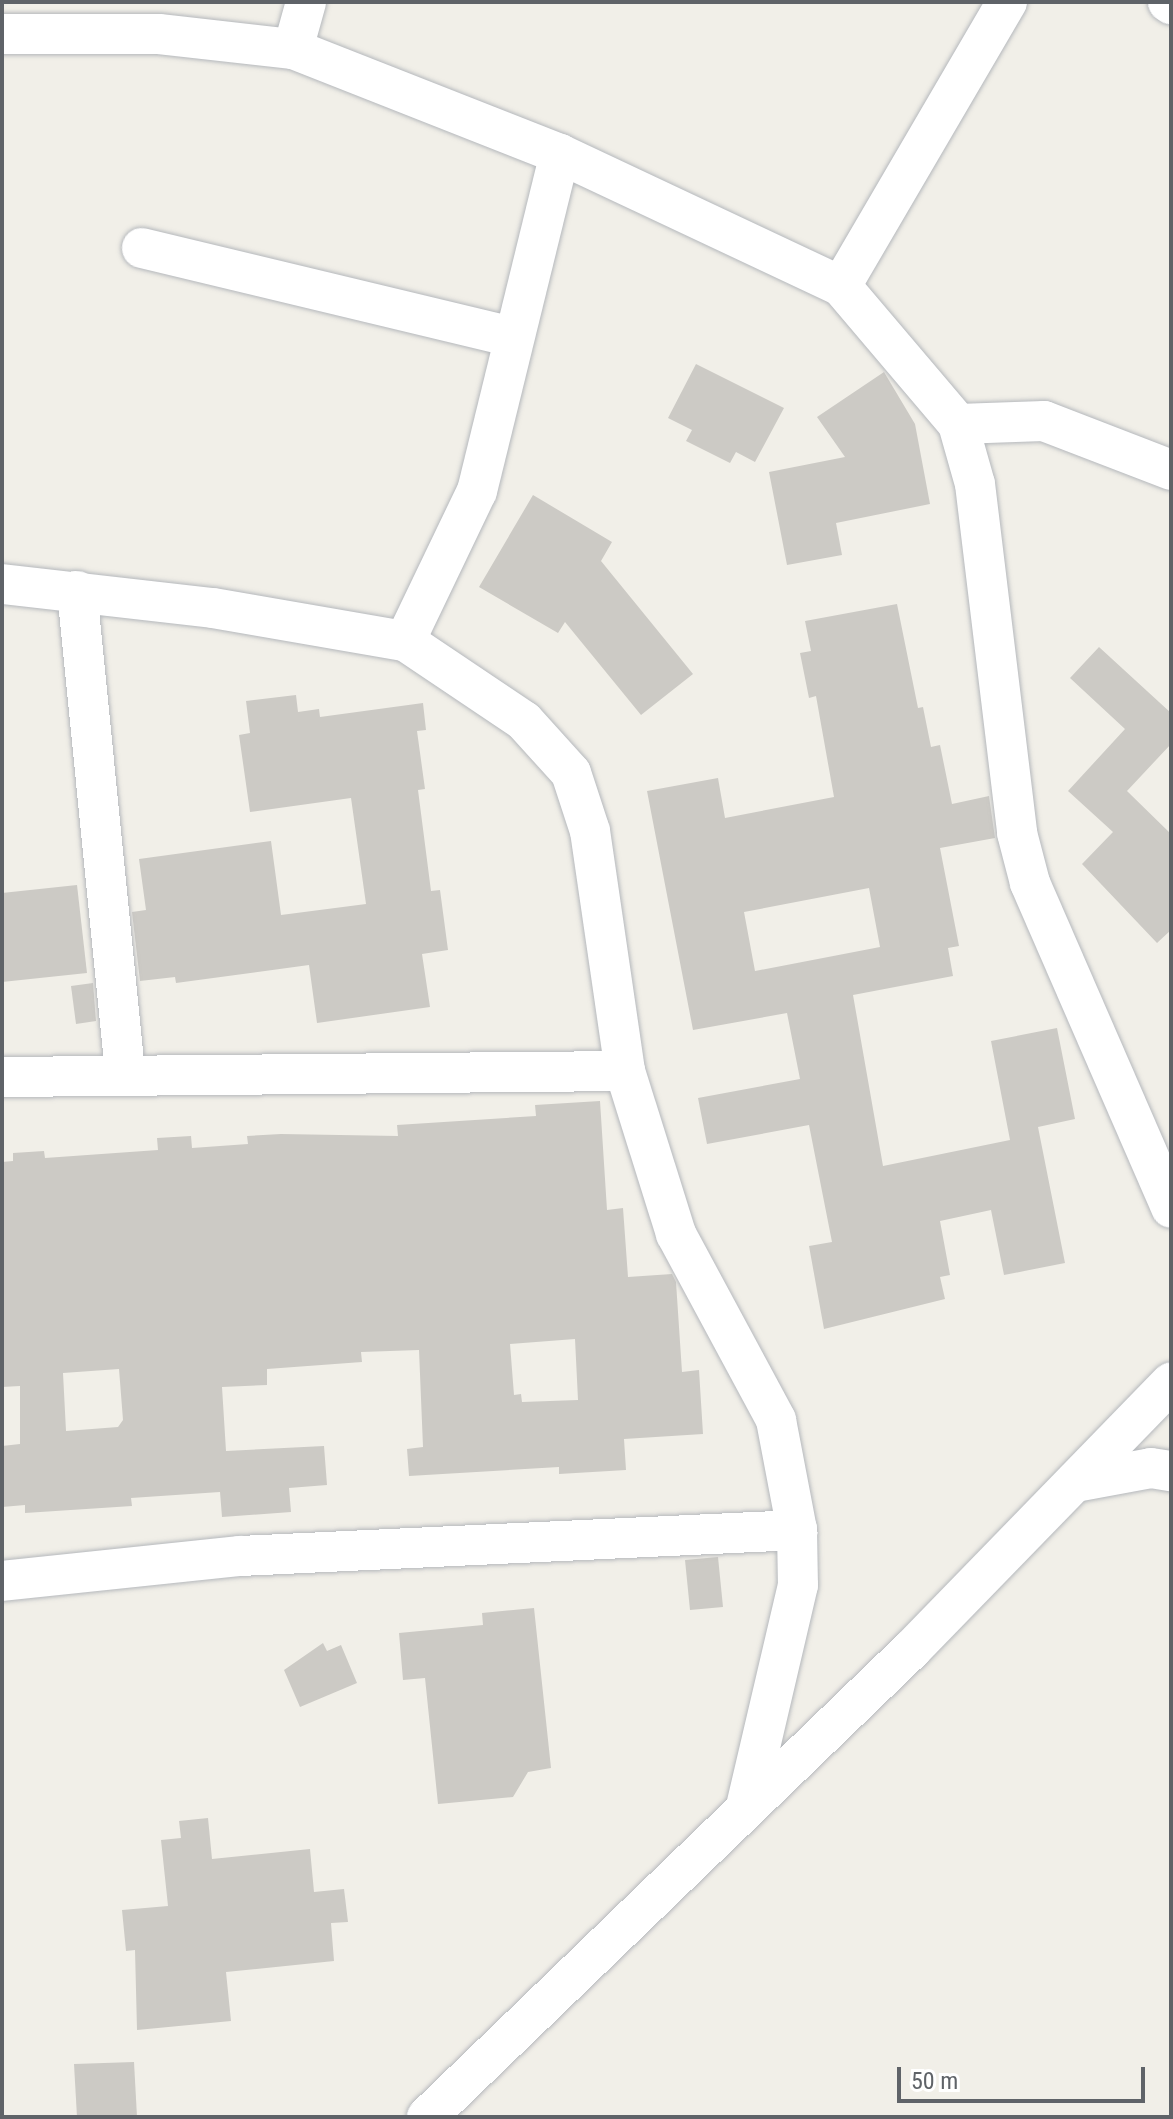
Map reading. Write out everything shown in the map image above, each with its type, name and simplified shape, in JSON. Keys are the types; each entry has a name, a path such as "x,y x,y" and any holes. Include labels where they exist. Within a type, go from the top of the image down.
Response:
{"street":[{"path":"293,49 306,2"},
{"path":"841,286 1007,2"},
{"path":"2,34 159,34 293,49 560,154 841,286 958,424 975,484 1017,833 1030,883 1167,1187"},
{"path":"405,641 477,491 560,154"},
{"path":"142,248 514,337"},
{"path":"958,424 1044,421 1171,470"},
{"path":"2,584 77,591 405,641 524,721 571,773 590,831 625,1071 676,1234 776,1420 797,1530 798,1585 747,1803"},
{"path":"77,591 125,1076"},
{"path":"2,1077 625,1071"},
{"path":"427,2117 747,1803 911,1650 1171,1383"},
{"path":"1075,1482 1151,1468 1171,1471"},
{"path":"2,1581 240,1556 797,1530"}],"building":[{"path":"696,364 784,408 755,462 736,452 730,463 686,441 692,430 668,418"},
{"path":"884,372 915,424 930,504 836,523 842,555 787,565 769,472 845,457 817,417"},
{"path":"533,495 612,542 601,561 693,674 641,715 565,622 558,633 479,587"},
{"path":"897,604 918,708 923,707 931,747 940,745 952,804 989,796 995,838 940,848 959,946 948,948 953,976 853,995 883,1166 1010,1140 991,1041 1057,1028 1075,1119 1038,1127 1065,1263 1004,1275 991,1210 940,1221 950,1275 940,1277 945,1299 824,1329 809,1246 832,1242 809,1125 707,1144 698,1098 800,1079 787,1013 693,1030 647,791 718,778 725,818 834,797 816,696 809,698 800,653 811,651 805,621","holes":["869,888 880,947 755,971 744,912"]},
{"path":"1099,647 1171,713 1171,744 1127,791 1171,834 1171,930 1157,943 1082,864 1113,832 1068,791 1125,729 1070,678"},
{"path":"296,695 298,712 319,709 320,717 423,703 426,730 417,731 425,789 418,790 431,891 440,890 448,950 422,954 430,1007 317,1023 309,965 176,983 175,977 140,981 132,912 146,910 139,859 271,841 281,915 366,904 351,798 250,812 239,735 250,733 246,701"},
{"path":"77,885 87,973 2,982 2,893"},
{"path":"93,983 96,1021 76,1024 71,986"},
{"path":"600,1101 607,1210 623,1208 628,1277 672,1274 676,1282 682,1372 699,1370 703,1434 624,1439 626,1470 559,1474 559,1467 409,1476 407,1449 423,1447 419,1350 361,1352 362,1362 267,1369 267,1385 222,1387 226,1451 324,1446 327,1485 289,1488 291,1512 222,1517 220,1492 131,1498 132,1506 25,1513 25,1505 2,1507 2,1446 20,1444 20,1386 2,1387 2,1162 13,1161 13,1153 44,1151 45,1158 158,1150 157,1138 191,1136 192,1148 248,1144 247,1136 281,1134 398,1136 397,1125 536,1116 535,1105","holes":["575,1339 578,1400 522,1402 521,1394 514,1395 510,1344","119,1369 123,1420 118,1427 66,1431 63,1373"]},
{"path":"718,1557 723,1607 690,1610 685,1560"},
{"path":"534,1608 551,1768 528,1772 513,1797 438,1804 425,1678 403,1680 399,1633 483,1625 482,1613"},
{"path":"323,1643 327,1651 341,1645 357,1683 300,1707 284,1670"},
{"path":"208,1818 212,1859 310,1849 314,1892 344,1889 348,1922 331,1923 334,1961 226,1972 231,2021 137,2030 135,1950 126,1951 122,1910 168,1906 161,1840 181,1838 179,1821"},
{"path":"134,2062 137,2117 77,2117 74,2064"}]}
